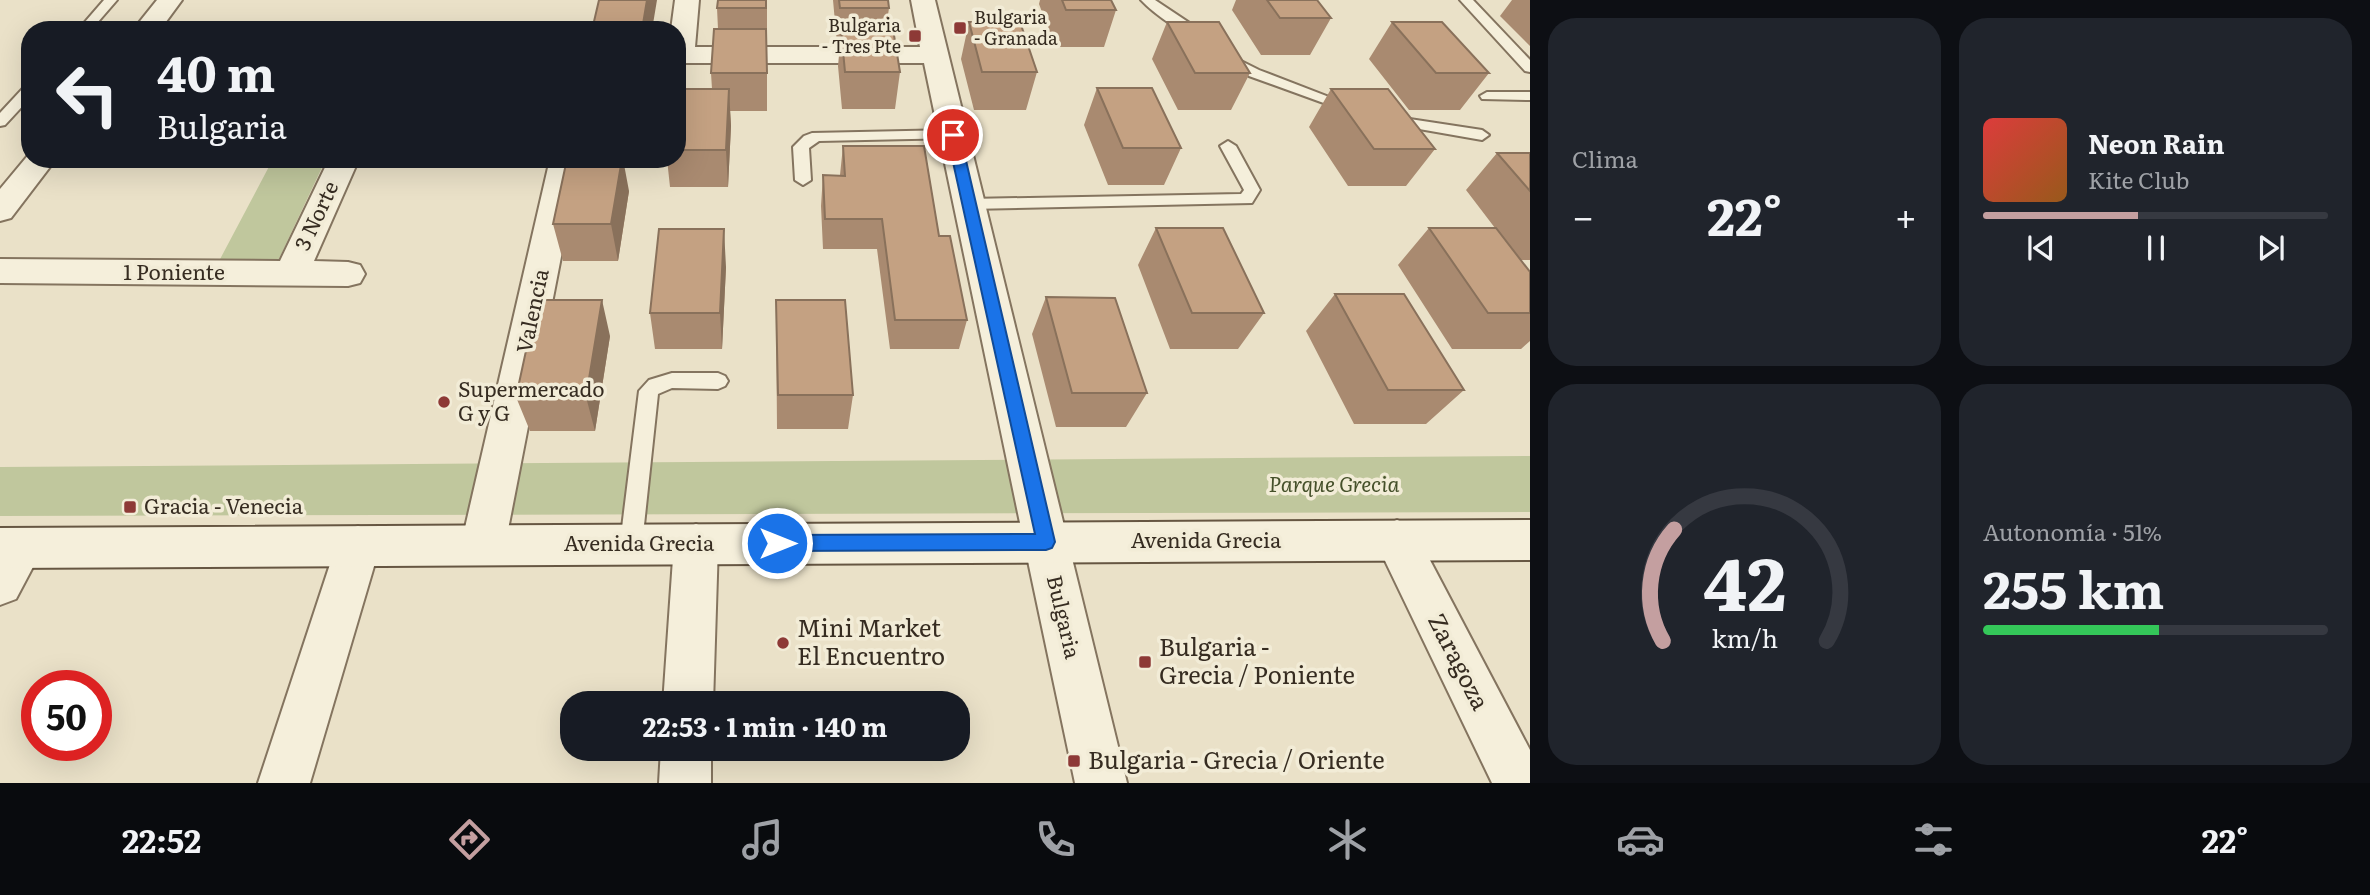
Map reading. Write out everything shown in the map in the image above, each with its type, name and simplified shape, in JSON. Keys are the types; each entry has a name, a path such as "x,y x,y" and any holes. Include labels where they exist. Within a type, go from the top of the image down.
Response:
{"street":[{"path":"153,21 170,0"},
{"path":"684,21 687,0"},
{"name":"Bulgaria","path":"923,0 1101,783"},
{"path":"686,55 935,55"},
{"path":"0,210 34,168"},
{"name":"3 Norte","path":"290,274 340,168"},
{"name":"Valencia","path":"483,545 563,168"},
{"name":"1 Poniente","path":"0,271 348,274"},
{"name":"Zaragoza","path":"1396,540 1519,783"},
{"name":"Avenida Grecia","path":"7,560 358,546 1530,540"},
{"path":"689,691 696,544"},
{"path":"284,783 358,546"},
{"path":"685,783 686,761"}],"lane":[{"path":"92,21 111,0"},
{"path":"1147,0 1254,73 1370,114 1482,135"},
{"path":"1465,0 1530,68"},
{"path":"1487,96 1530,96"},
{"path":"0,122 21,99"},
{"path":"803,180 801,147 817,136 953,135"},
{"path":"969,204 1246,199 1252,190 1228,146"},
{"path":"631,544 649,391 661,382 668,381 718,382"}],"green space":[{"path":"268,168 322,168 277,263 218,263"},
{"name":"Parque Grecia","path":"1530,456 1530,512 0,516 0,467"}],"building":[{"path":"599,0 647,0 644,21 594,21"},
{"path":"718,0 766,0 766,8 717,8"},
{"path":"839,0 888,0 889,8 840,8"},
{"path":"1062,0 1111,0 1116,10 1066,10"},
{"path":"1267,0 1317,0 1331,18 1280,18"},
{"path":"969,22 1020,22 1037,72 982,72"},
{"path":"1167,22 1219,22 1250,73 1195,73"},
{"path":"1392,22 1442,22 1489,73 1436,73"},
{"path":"714,29 766,29 767,73 711,73"},
{"path":"841,29 893,29 900,72 845,72"},
{"path":"1097,88 1152,88 1181,148 1123,148"},
{"path":"686,89 729,89 726,150 686,150"},
{"path":"1331,89 1388,89 1435,149 1374,149"},
{"path":"843,146 924,146 939,236 950,236 967,320 895,320 882,219 825,219 823,175 845,176"},
{"path":"1497,153 1530,153 1530,191"},
{"path":"565,168 620,168 611,224 553,224"},
{"path":"1156,228 1223,228 1264,313 1192,313"},
{"path":"1429,228 1496,228 1530,272 1530,313 1488,313"},
{"path":"659,229 724,229 720,313 650,313"},
{"path":"1335,294 1404,294 1464,390 1388,390"},
{"path":"1046,297 1115,298 1147,393 1072,393"},
{"path":"537,300 602,300 586,397 516,397"},
{"path":"776,300 845,300 853,395 778,395"}],"place":[{"name":"Bulgaria - Granada","path":"960,28"},
{"name":"Bulgaria - Tres Pte","path":"915,36"},
{"name":"Supermercado G y G","path":"444,402"},
{"name":"Gracia - Venecia","path":"130,507"},
{"name":"Mini Market El Encuentro","path":"783,643"},
{"name":"Bulgaria - Grecia / Poniente","path":"1145,662"},
{"name":"Bulgaria - Grecia / Oriente","path":"1074,761"}],"route":[{"path":"777,543 1046,542 953,135"}]}
